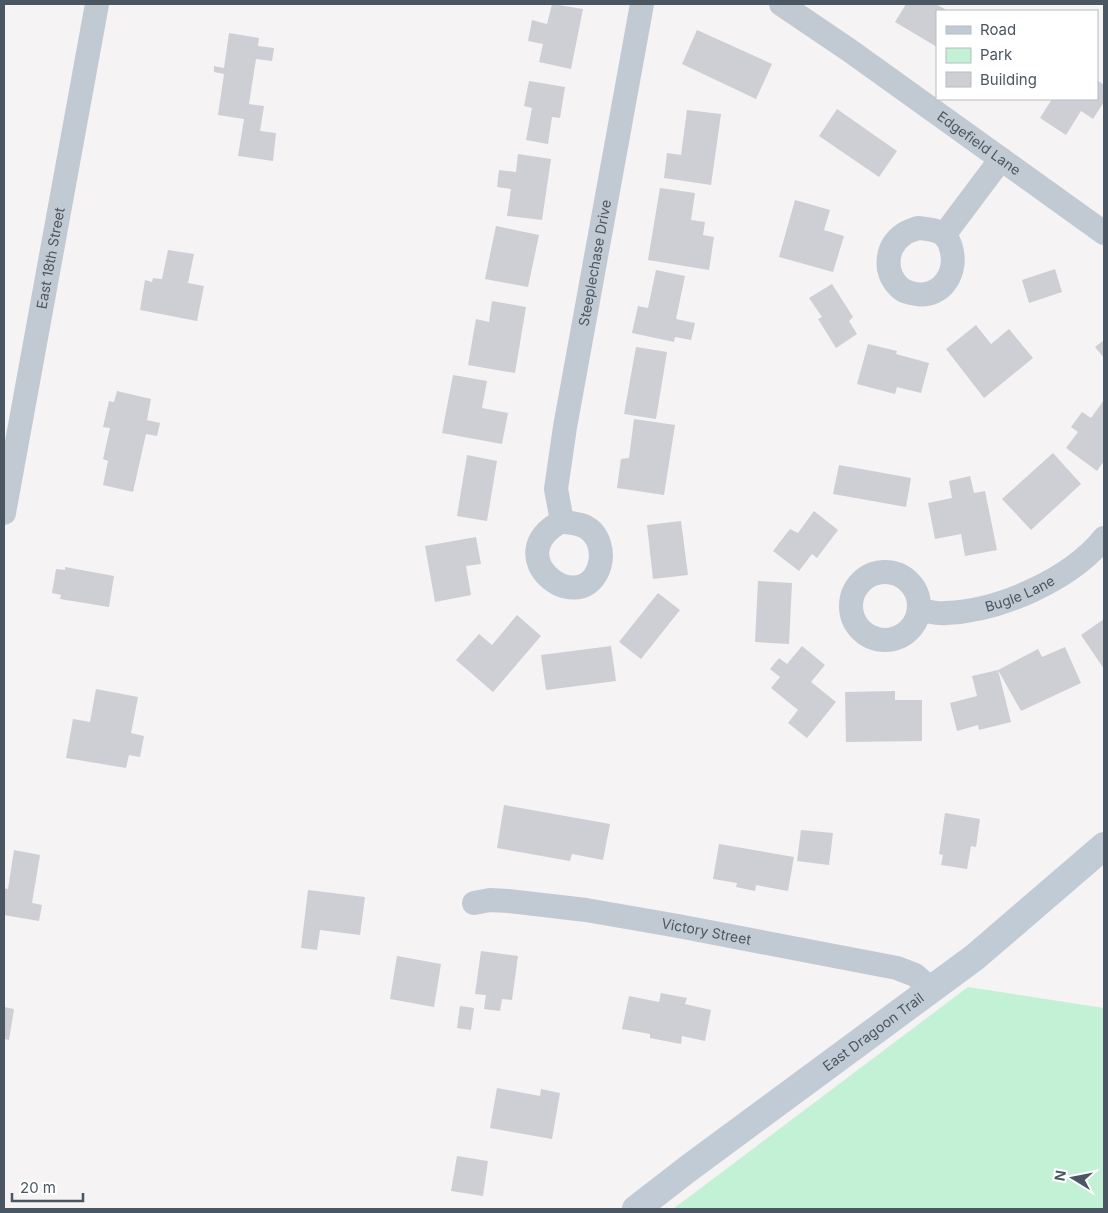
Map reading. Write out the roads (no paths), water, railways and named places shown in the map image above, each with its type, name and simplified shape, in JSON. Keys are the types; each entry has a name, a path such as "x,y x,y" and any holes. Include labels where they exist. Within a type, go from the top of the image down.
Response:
{"street":[{"name":"East 18th Street","path":"4,513 97,4"},
{"name":"Steeplechase Drive","path":"562,522 556,489 565,426 642,4"},
{"name":"Edgefield Lane","path":"781,4 850,50 1104,233"},
{"path":"944,235 1002,159"},
{"name":"Bugle Lane","path":"919,610 945,613 984,607 1014,598 1044,585 1075,565 1104,538"},
{"name":"East Dragoon Trail","path":"636,1209 975,957 1104,846"},
{"name":"Victory Street","path":"474,903 490,900 508,901 586,910 678,926 898,968 915,975 932,989"}]}
